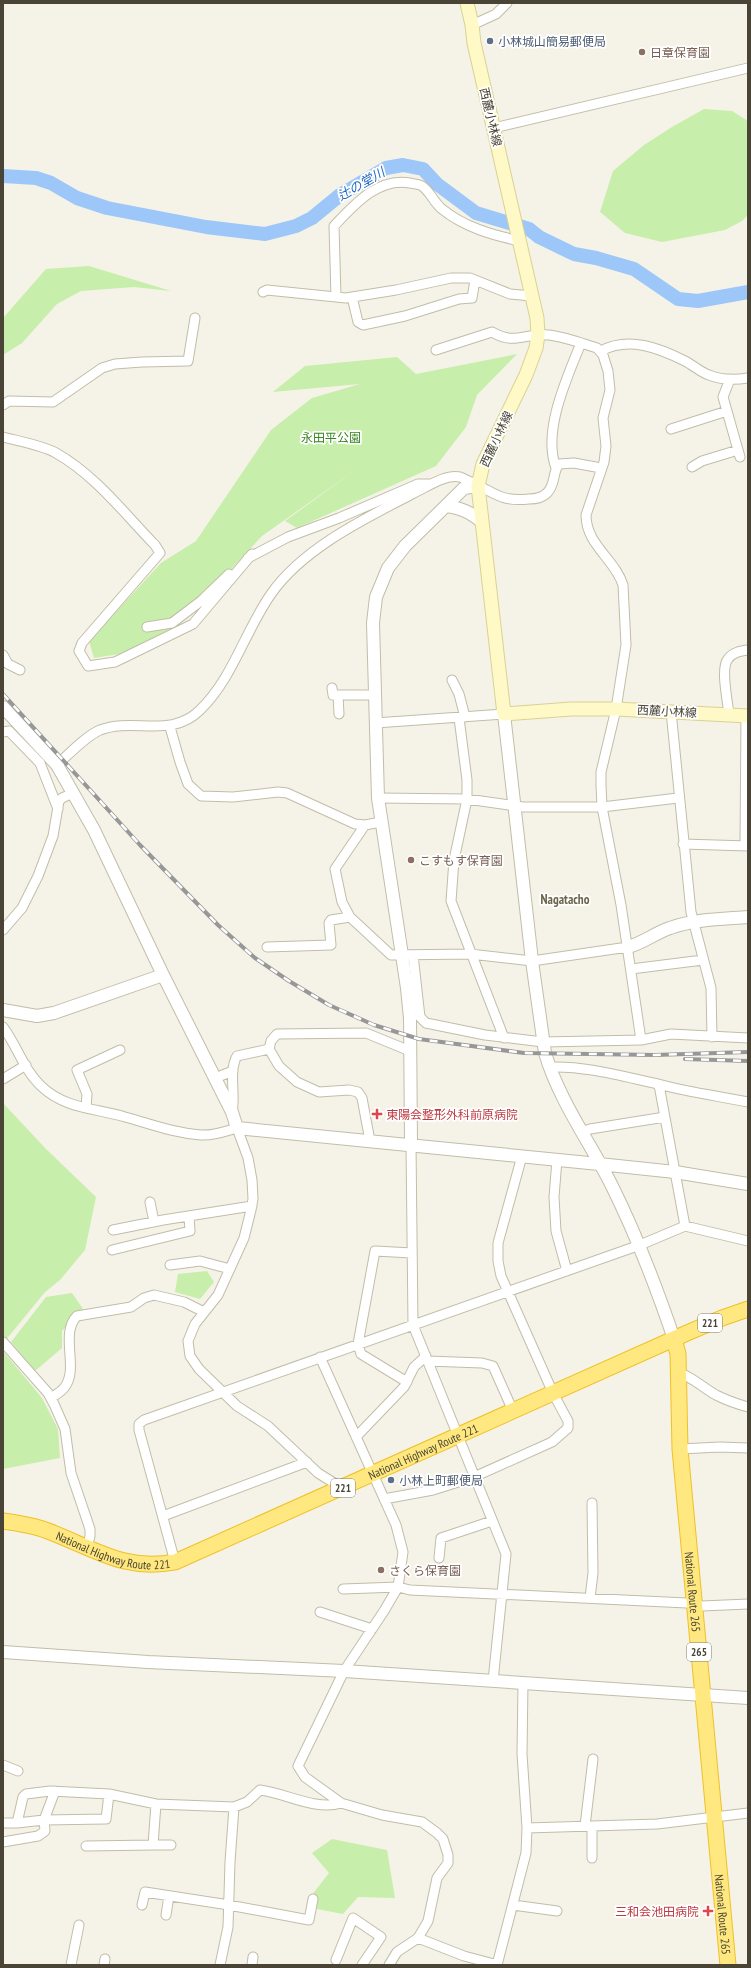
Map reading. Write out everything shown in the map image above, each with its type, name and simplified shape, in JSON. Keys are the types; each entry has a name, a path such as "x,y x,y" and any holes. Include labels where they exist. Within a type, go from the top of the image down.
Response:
{"highway":[{"name":"National Highway Route 221","path":"3,1521 46,1530 109,1557 136,1564 152,1565 175,1562 674,1339 722,1318 748,1310"},
{"name":"National Route 265","path":"674,1339 678,1354 680,1449 728,1965"}],"main road":[{"name":"西麓小林線","path":"467,3 474,43 537,318 538,335 536,348 526,375 483,464 478,486 504,714 571,709 616,709 747,716"}],"street":[{"path":"472,25 496,14 507,3"},
{"path":"494,128 748,68"},
{"path":"336,297 334,226 356,203 383,185 405,182 422,186 441,209 469,225 494,236 520,241"},
{"path":"263,292 267,290 336,297 352,297 396,290 451,278 475,280 510,294 532,296"},
{"path":"352,297 358,322 363,325 405,316 459,299 472,298 474,296 475,280"},
{"path":"3,405 9,401 53,402 102,368 115,364 188,361 195,318"},
{"path":"436,350 492,332 503,338 510,339 548,335 581,343 601,351 611,346 626,344 654,347 685,361 709,375 730,379 748,378"},
{"path":"58,765 84,741 99,731 112,727 170,727 199,711 222,684 271,594 292,570 322,546 375,514 431,484 441,480 459,477 498,497 510,501 538,498 551,489 554,482 556,468 551,456 554,418 568,374 581,343"},
{"path":"601,351 608,371 610,390 603,418 606,446 604,462 586,515 586,523 594,542 619,576 623,585 627,637 616,709 601,772 602,807 628,947 641,1040"},
{"path":"692,467 702,461 739,454 723,397 730,379"},
{"path":"671,429 727,411"},
{"path":"3,437 55,452 82,471 107,493 155,545 160,553 82,643 79,651 88,666 115,662 193,624 252,554"},
{"path":"556,468 558,464 574,463 601,468"},
{"path":"147,627 172,622 201,600 252,554 288,537 339,518 418,484 431,484"},
{"path":"478,486 464,488 405,546 388,568 376,597 372,623 380,822 420,1017 422,1021 449,1029 504,1038 543,1042 641,1040 671,1034 748,1038"},
{"path":"446,506 462,509 471,513 482,522"},
{"path":"729,715 724,667 728,658 736,652 748,650"},
{"path":"3,655 8,664 20,670"},
{"path":"452,680 459,694 467,780 466,800 454,860 450,890 451,902 504,1038"},
{"path":"339,714 335,691 375,695"},
{"path":"3,707 58,765 94,830 163,975 232,1112 248,1158 252,1180 252,1206 244,1238 218,1295 195,1324 188,1341 190,1356 199,1369 237,1406 275,1432 318,1473 342,1488"},
{"path":"671,711 678,798 691,912 703,960 712,988 712,1037"},
{"path":"375,724 504,714 532,961 543,1042 550,1067 640,1245 674,1339"},
{"path":"683,844 747,846 747,716"},
{"path":"170,727 188,784 200,796 233,797 278,792 287,793 355,824 365,825 380,822"},
{"path":"3,732 9,731 40,763 58,809"},
{"path":"3,930 22,908 38,876 48,852 62,798 73,793"},
{"path":"378,798 466,800 515,806 602,807 678,798"},
{"path":"365,825 335,869 342,902 350,917 391,955 470,954 532,961 628,947 638,944 671,928 694,922 748,917"},
{"path":"267,947 330,945 329,923 331,920 350,917"},
{"path":"408,955 413,1325 506,1554 493,1681"},
{"path":"631,969 703,960"},
{"path":"3,1010 37,1016 54,1013 163,975"},
{"path":"3,1027 26,1065 41,1086 59,1100 172,1131 203,1135 237,1128 411,1144 675,1172 748,1184"},
{"path":"370,1141 362,1098 358,1092 349,1090 318,1092 297,1082 279,1066 269,1049 271,1041 277,1034 366,1033 410,1051"},
{"path":"232,1112 234,1101 232,1064 237,1056 269,1049"},
{"path":"86,1108 87,1094 78,1070 120,1050"},
{"path":"3,1078 26,1065"},
{"path":"550,1067 593,1069 659,1085 748,1102"},
{"path":"215,1078 233,1071"},
{"path":"659,1085 685,1226"},
{"path":"582,1132 590,1129 665,1117"},
{"path":"384,1499 433,1490 474,1477 552,1442 568,1428 568,1421 553,1393 499,1269 498,1243 522,1156"},
{"path":"557,1160 554,1197 556,1231 567,1271"},
{"path":"150,1202 154,1222"},
{"path":"113,1230 252,1206"},
{"path":"112,1250 190,1231 189,1216"},
{"path":"175,1562 138,1430 139,1424 144,1420 640,1245 685,1226 748,1241"},
{"path":"407,1382 361,1354 358,1344 375,1250 412,1253"},
{"path":"170,1265 200,1261 230,1269"},
{"path":"51,1398 64,1388 69,1374 69,1330 72,1321 77,1316 131,1307 144,1298 154,1295 184,1302 204,1312"},
{"path":"3,1342 51,1398 64,1429 71,1473 90,1529 87,1548"},
{"path":"320,1357 396,1525 403,1552 398,1587 344,1671 298,1766 305,1777 341,1803 382,1815 422,1822 438,1833 443,1839 448,1855 448,1863 437,1878 428,1921 418,1938 397,1952 389,1965"},
{"path":"356,1437 404,1387 414,1367 426,1359 482,1362 493,1366 512,1411"},
{"path":"678,1373 685,1374 701,1387 718,1396 748,1407"},
{"path":"680,1449 720,1447 748,1448"},
{"path":"163,1516 307,1462"},
{"path":"590,1598 593,1573 592,1503"},
{"path":"439,1558 441,1538 492,1521"},
{"path":"343,1589 398,1587 410,1590 687,1603 694,1605 748,1604"},
{"path":"320,1612 372,1628"},
{"path":"3,1652 142,1662 344,1671 748,1698"},
{"path":"418,1938 464,1956 498,1965 523,1867 527,1828 522,1754 523,1683"},
{"path":"592,1858 589,1826 593,1759"},
{"path":"3,1765 18,1771"},
{"path":"17,1823 23,1797 26,1794 55,1791 109,1794 156,1804 234,1807 247,1802 260,1790 272,1791 305,1802 332,1806 341,1803"},
{"path":"3,1842 38,1836 45,1831 44,1820 55,1791"},
{"path":"3,1823 44,1820 106,1819 109,1794"},
{"path":"153,1845 156,1804"},
{"path":"220,1965 228,1927 234,1807"},
{"path":"527,1828 657,1824 748,1813"},
{"path":"86,1846 171,1845"},
{"path":"142,1905 145,1892 229,1905 309,1920 313,1899"},
{"path":"166,1915 169,1896"},
{"path":"513,1905 557,1911"},
{"path":"336,1960 353,1918 381,1937 362,1965"},
{"path":"71,1965 80,1925"}],"green space":[{"path":"704,109 732,111 748,121 748,215 742,221 725,230 662,242 625,233 600,212 613,171 644,145"},
{"path":"89,266 171,291 134,287 81,291 57,304 22,343 3,355 3,318 46,269"},
{"name":"永田平公園","path":"517,354 477,395 466,427 436,466 297,528 285,521 361,466 262,536 181,623 125,653 94,658 89,641 161,563 196,541 271,430 312,398 360,384 273,392 305,366 397,357 416,374"},
{"path":"3,1103 45,1148 96,1197 85,1250 60,1280 45,1292 5,1341 3,1339"},
{"path":"207,1271 214,1282 200,1299 175,1292 178,1274"},
{"path":"72,1293 83,1309 62,1331 62,1348 35,1371 11,1342 46,1297"},
{"path":"3,1351 42,1398 58,1429 60,1458 3,1469"},
{"path":"332,1839 387,1850 395,1898 358,1897 343,1914 312,1908 311,1896 329,1873 312,1853"}],"waterway":[{"name":"辻の堂川","path":"3,176 36,178 51,183 77,198 107,208 206,227 265,234 296,226 312,218 340,195 386,168 403,165 423,169 437,184 476,213 529,229 539,237 574,254 596,258 634,269 678,299 698,301 748,292"}],"railway":[{"path":"3,694 140,845 218,925 255,958 329,1005 374,1025 419,1039 524,1053 655,1055 748,1052"},
{"path":"685,1059 748,1061"}],"place":[{"name":"小林城山簡易郵便局","path":"490,41"},
{"name":"日章保育園","path":"642,52"},
{"name":"こすもす保育園","path":"411,860"},
{"name":"東陽会整形外科前原病院","path":"377,1114"},
{"name":"小林上町郵便局","path":"391,1480"},
{"name":"さくら保育園","path":"381,1570"},
{"name":"三和会池田病院","path":"708,1911"}],"district":[{"name":"Nagatacho","path":"565,899"}]}
